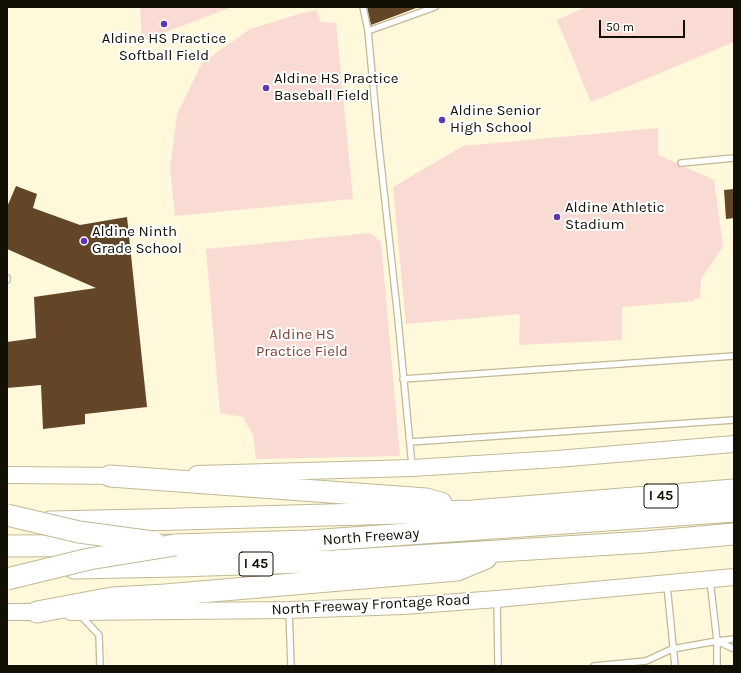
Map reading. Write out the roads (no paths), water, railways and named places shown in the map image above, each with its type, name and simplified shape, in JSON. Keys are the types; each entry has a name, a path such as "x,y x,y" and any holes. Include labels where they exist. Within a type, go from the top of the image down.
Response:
{"highway":[{"path":"110,476 426,499 473,511"},
{"name":"North Freeway","path":"7,522 144,520 473,511 734,490"},
{"name":"North Freeway","path":"7,546 175,545 309,541 734,511"},
{"path":"7,515 79,532 175,545"},
{"name":"North Freeway","path":"7,569 328,562 734,534"},
{"path":"7,579 89,559 175,545"},
{"path":"37,612 112,598 165,595 457,570 504,551"}],"main road":[{"path":"7,475 110,476 412,468 558,459 734,444"},
{"name":"North Freeway Frontage Road","path":"7,612 78,613 289,610 404,606 734,577"}],"lane":[{"path":"363,7 368,31 412,468"},
{"path":"368,31 435,7"},
{"path":"681,163 734,158"},
{"path":"403,379 734,356"},
{"path":"410,442 734,420"},
{"path":"710,579 717,641 717,666"},
{"path":"667,584 672,649 675,666"},
{"path":"497,599 498,666"},
{"path":"289,610 291,666"},
{"path":"78,613 99,635 100,666"},
{"path":"594,666 648,663 672,649 717,641 734,640"},
{"path":"717,641 734,649"}],"place":[{"name":"Aldine HS Practice Softball Field","path":"164,24"},
{"name":"Aldine HS Practice Baseball Field","path":"266,88"},
{"name":"Aldine Senior High School","path":"442,120"},
{"name":"Aldine Athletic Stadium","path":"557,217"},
{"name":"Aldine Ninth Grade School","path":"84,241"}],"park label":[{"name":"Aldine HS Practice Field","path":"302,344"}]}
